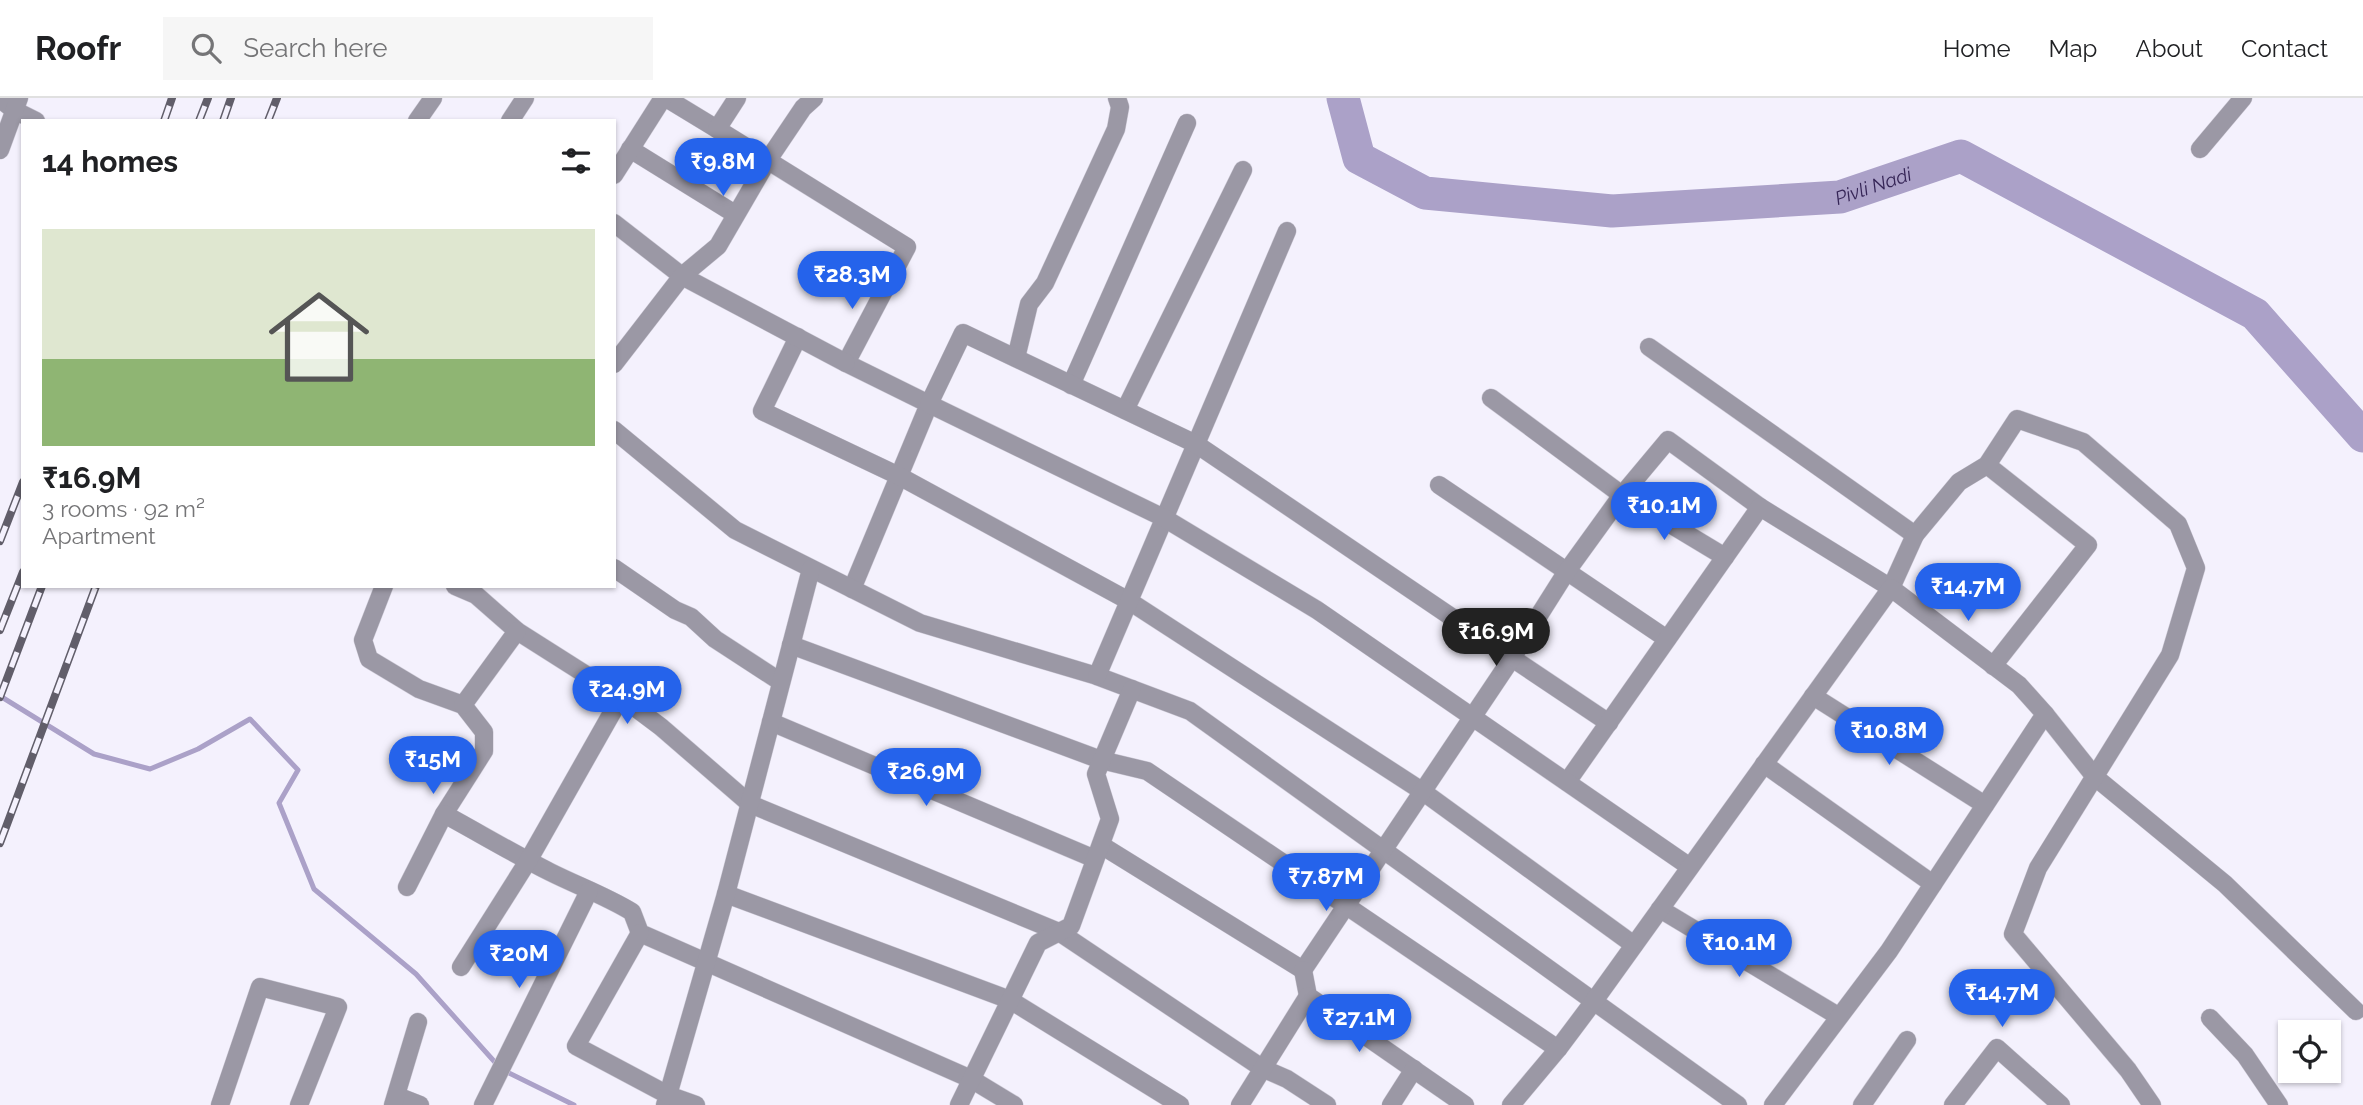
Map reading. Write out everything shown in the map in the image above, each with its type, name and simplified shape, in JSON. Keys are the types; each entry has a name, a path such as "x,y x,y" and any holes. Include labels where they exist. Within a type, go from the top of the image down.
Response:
{"street":[{"path":"418,119 433,98"},
{"path":"511,119 526,98"},
{"path":"616,172 664,98 907,247 846,363"},
{"path":"717,129 737,98"},
{"path":"616,361 682,276 718,246 768,160 803,108 814,98"},
{"path":"1016,358 1028,304 1045,283 1116,129 1120,107 1116,98"},
{"path":"2200,149 2243,98"},
{"path":"0,150 11,102 33,119"},
{"path":"1071,385 1187,123"},
{"path":"630,149 736,214"},
{"path":"1125,410 1242,170"},
{"path":"616,225 682,276 846,363 1164,518 1317,610 1690,867"},
{"path":"1097,676 1287,231"},
{"path":"852,589 929,404 963,333 1196,444 1609,723"},
{"path":"798,337 762,411 899,476 1129,601 1422,791 1634,945"},
{"path":"1649,346 1914,535"},
{"path":"1491,398 1622,495 1725,557"},
{"path":"1511,1105 1594,1001 1891,587 1914,535 1959,482 1987,465 2017,419 2082,442 2178,524 2196,568 2171,655 2038,868 2014,934 2128,1070 2152,1105"},
{"path":"616,432 735,530 920,623 1097,676 1190,711 1738,1105"},
{"path":"1240,1105 1308,996 1303,970 1512,658 1567,571 1622,495 1668,440 1760,507 1891,587 2018,685 2095,777 2225,884 2356,1011"},
{"path":"1987,465 2088,545 1993,666"},
{"path":"1439,485 1667,639"},
{"path":"1567,782 1760,507"},
{"path":"616,569 675,610 691,617 715,639 781,682"},
{"path":"666,1100 726,894 811,569"},
{"path":"383,588 363,640 369,659 419,689 463,705 484,732 484,751 444,814 407,887"},
{"path":"478,591 517,631 621,697 661,727 750,804 1059,932 1262,1068 1287,1079 1326,1105"},
{"path":"463,705 517,631"},
{"path":"791,645 1101,760 1147,771 1558,1049"},
{"path":"959,1105 1038,943 1071,926 1110,819 1096,774 1132,689"},
{"path":"1813,696 1985,805"},
{"path":"461,967 528,861 621,697"},
{"path":"1773,1105 1889,951 2045,714"},
{"path":"771,722 1098,852 1303,970"},
{"path":"1764,764 1933,884"},
{"path":"444,814 528,861 589,891 601,894 632,912 640,933 971,1079 1013,1105"},
{"path":"483,1105 589,891"},
{"path":"726,894 1010,1000 1180,1105"},
{"path":"1660,909 1838,1016"},
{"path":"640,933 576,1046 666,1100 696,1105"},
{"path":"220,1105 260,987 338,1007 299,1105"},
{"path":"1308,996 1465,1105"},
{"path":"2210,1018 2245,1055 2279,1105"},
{"path":"418,1022 395,1101 420,1105"},
{"path":"1862,1105 1907,1040"},
{"path":"1953,1105 1997,1048 2061,1105"},
{"path":"1391,1105 1414,1069"}],"waterway":[{"name":"Pivli Nadi","path":"1343,98 1359,158 1425,193 1612,211 1840,197 1961,156 2255,314 2363,436"},
{"path":"0,696 94,754 150,769 198,749 250,719 298,770 279,803 314,889 416,974 501,1069 574,1105"}],"railway":[{"path":"165,119 172,98"},
{"path":"200,119 208,98"},
{"path":"224,119 231,98"},
{"path":"269,119 277,98"},
{"path":"0,541 21,487"},
{"path":"0,630 21,577"},
{"path":"0,697 41,588"},
{"path":"0,843 95,588"}]}
